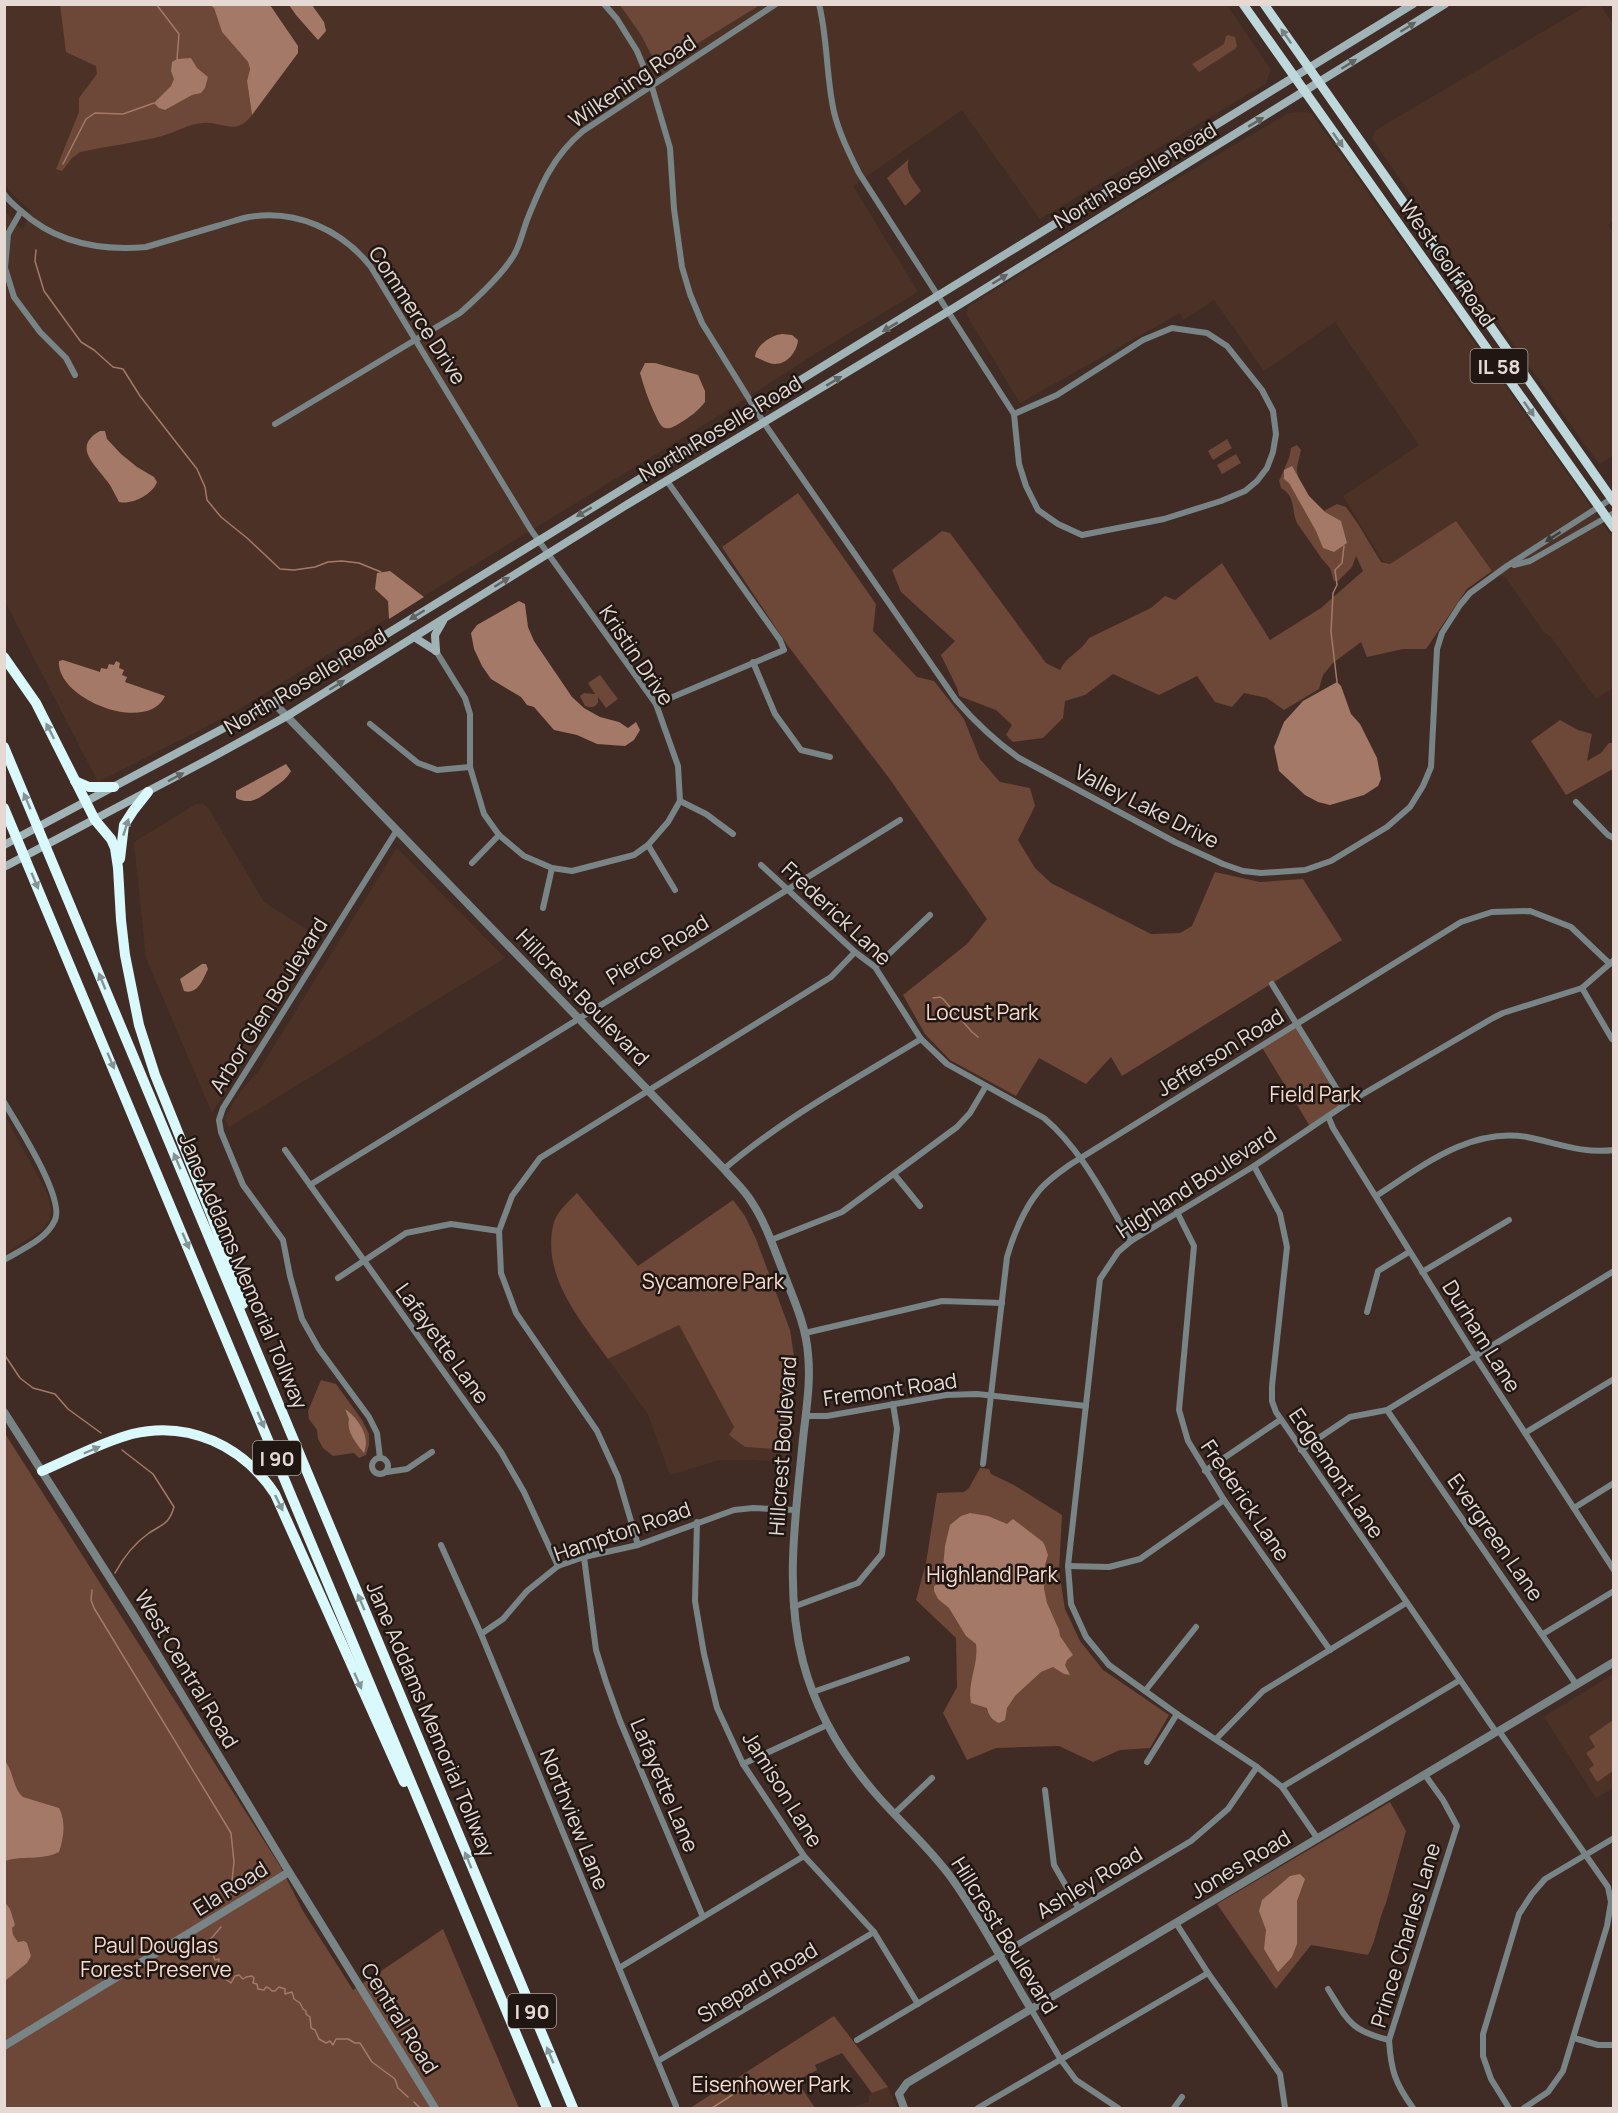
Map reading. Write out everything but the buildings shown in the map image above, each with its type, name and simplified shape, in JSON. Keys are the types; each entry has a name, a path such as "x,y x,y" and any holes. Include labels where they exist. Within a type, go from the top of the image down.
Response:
{"highway":[{"path":"4,657 32,696 95,820 111,839 118,868 125,955 139,1025 155,1075 238,1287 256,1350"},
{"name":"Jane Addams Memorial Tollway","path":"4,747 573,2109"},
{"path":"75,781 89,787 114,787"},
{"path":"118,868 124,825 148,792"},
{"name":"Jane Addams Memorial Tollway","path":"4,808 547,2109"},
{"path":"42,1471 131,1434 159,1430 188,1432 213,1440 238,1454 255,1469 281,1506 376,1722 453,1882"}],"main road":[{"name":"IL 58","path":"1243,4 1294,77"},
{"name":"IL 58","path":"1264,4 1309,67"},
{"name":"North Roselle Road","path":"4,845 273,702 372,643 1413,4"},
{"name":"North Roselle Road","path":"6,866 287,716 667,481 949,311 1151,184 1320,83 1445,4"},
{"name":"West Golf Road","path":"1309,67 1612,500"},
{"name":"West Golf Road","path":"1294,77 1599,507 1610,516 1614,528"},
{"path":"436,651 435,635 444,619"},
{"path":"414,637 436,651"}],"street":[{"name":"Valley Lake Drive","path":"604,4 617,19 637,51 652,87 670,148 677,237 690,294 702,323 764,423 956,700 972,718 995,741 1018,758 1175,842 1243,871 1261,873 1305,870 1330,861 1387,827 1410,807 1423,786 1431,766 1434,739 1434,666 1437,649 1442,633 1460,605 1470,593 1508,566 1612,500"},
{"name":"Wilkening Road","path":"275,424 460,313 484,291 514,255 540,188 563,149 583,131 777,4"},
{"path":"819,4 825,26 832,99 845,144 859,173 1014,414 1018,465 1038,510 1058,524 1082,535 1164,519 1221,501 1245,490 1267,468 1276,434 1273,411 1262,390 1227,346 1207,333 1172,328 1143,340 1057,395 1014,414"},
{"name":"Commerce Drive","path":"4,194 34,223 69,241 91,246 129,248 149,246 249,217 283,216 304,220 340,237 359,252 371,267 538,540"},
{"path":"21,211 8,234 5,268 14,297 40,332 66,358 75,375"},
{"path":"656,704 784,650 780,640 731,569 667,481"},
{"name":"Valley Lake Drive","path":"1508,566 1530,561 1610,516"},
{"name":"Kristin Drive","path":"538,540 656,704 678,766 680,801"},
{"path":"436,651 465,698 470,714 471,767 484,814 499,836 524,856 552,868 572,871 634,855 648,845 668,822 680,801 706,814 733,834"},
{"path":"753,662 775,714 801,750 830,757"},
{"name":"Hillcrest Boulevard","path":"273,702 724,1169 752,1201 771,1240 805,1333 809,1367 795,1510 792,1587 793,1607 804,1663 813,1692 827,1725 854,1767 949,1875 1061,2060 1076,2080 1118,2109"},
{"path":"370,724 418,763 437,770 471,767"},
{"path":"1576,802 1608,835 1614,838"},
{"name":"Pierce Road","path":"310,1185 578,1017 900,820"},
{"name":"Arbor Glen Boulevard","path":"380,1458 377,1433 369,1417 319,1349 302,1318 283,1240 243,1185 221,1132 219,1120 223,1108 397,830"},
{"path":"472,863 499,836"},
{"path":"648,845 675,890"},
{"name":"Frederick Lane","path":"761,865 855,952 875,967 921,1039 947,1064 1044,1118 1070,1143 1131,1241"},
{"path":"543,909 552,868"},
{"name":"Jefferson Road","path":"983,1464 1007,1257 1016,1232 1037,1192 1053,1177 1461,922 1492,912 1530,911 1571,927 1612,962"},
{"path":"875,967 930,915"},
{"path":"638,1545 618,1477 597,1431 516,1313 501,1273 499,1231 512,1196 540,1158 831,977 855,952"},
{"name":"Highland Boulevard","path":"1318,1839 1282,1787 1257,1767 1109,1665 1086,1638 1071,1604 1068,1566 1100,1279 1118,1252 1131,1241 1254,1166 1346,1104 1503,1013 1581,988 1612,962"},
{"path":"1272,984 1346,1104"},
{"path":"1581,988 1612,1039"},
{"path":"724,1169 754,1143 778,1127 921,1039"},
{"path":"771,1240 842,1212 957,1127 970,1113 986,1086"},
{"path":"4,1102 53,1191 57,1210 55,1220 45,1234 4,1260"},
{"name":"Durham Lane","path":"1328,1116 1333,1128 1409,1252 1614,1570"},
{"path":"1376,1196 1447,1152 1473,1140 1515,1136 1584,1151 1614,1150"},
{"name":"Lafayette Lane","path":"285,1150 501,1452 524,1492 558,1566"},
{"name":"Edgemont Lane","path":"1254,1166 1280,1214 1287,1247 1272,1386 1272,1401 1280,1420 1460,1680 1608,1887 1611,1902 1610,1927 1563,2071 1548,2092 1524,2109"},
{"path":"894,1174 920,1206"},
{"name":"Frederick Lane","path":"1177,1212 1194,1246 1179,1410 1188,1441 1224,1500 1330,1650"},
{"path":"1422,1272 1509,1220"},
{"path":"338,1278 406,1233 451,1224 499,1231"},
{"path":"1367,1312 1378,1271 1409,1252"},
{"path":"1301,1450 1350,1417 1387,1410 1614,1271"},
{"path":"805,1333 942,1301 1002,1303"},
{"path":"1525,1433 1614,1379"},
{"name":"Fremont Road","path":"806,1416 827,1416 946,1395 977,1394 1086,1406"},
{"path":"793,1607 858,1583 882,1554 897,1429 893,1404"},
{"name":"Evergreen Lane","path":"1387,1410 1576,1684"},
{"name":"West Central Road","path":"4,1412 138,1622 334,1947"},
{"path":"1205,1471 1280,1420"},
{"path":"387,1472 407,1469 432,1452"},
{"name":"Arbor Glen Boulevard","path":"380,1458 387,1462 388,1468 387,1472 379,1475 372,1470 373,1462 380,1458"},
{"path":"1574,1508 1614,1483"},
{"path":"1068,1566 1109,1567 1140,1559 1224,1500"},
{"name":"Hampton Road","path":"481,1634 503,1619 527,1591 558,1566 584,1557 638,1545 697,1522 744,1509 795,1510"},
{"name":"Jamison Lane","path":"697,1522 695,1601 704,1654 717,1708 743,1764 804,1856 874,1932 918,2004"},
{"name":"Northview Lane","path":"441,1545 481,1634 676,2106"},
{"name":"Lafayette Lane","path":"584,1557 596,1650 606,1682 620,1721 703,1917"},
{"path":"1543,1634 1614,1591"},
{"path":"1216,1739 1263,1691 1406,1603"},
{"path":"1145,1691 1197,1627"},
{"path":"813,1692 907,1659"},
{"name":"Jones Road","path":"903,2108 899,2094 907,2083 1614,1662"},
{"path":"1282,1787 1460,1680"},
{"path":"1147,1762 1177,1714"},
{"path":"743,1764 827,1725"},
{"name":"Ashley Road","path":"857,2040 1191,1841 1228,1809 1257,1767"},
{"name":"Prince Charles Lane","path":"1413,2109 1400,2089 1391,2067 1389,2040 1457,1826 1443,1800 1425,1776"},
{"path":"894,1814 932,1778"},
{"path":"1044,1790 1054,1865 1078,1907"},
{"path":"1509,2109 1491,2079 1483,2056 1484,2034 1519,1914 1532,1893 1545,1879 1614,1838"},
{"path":"619,1968 804,1856"},
{"name":"Ela Road","path":"4,2046 289,1872"},
{"path":"1176,1923 1208,1973 1280,2074 1285,2109"},
{"name":"Shepard Road","path":"658,2061 874,1932"},
{"name":"Central Road","path":"334,1947 435,2109"},
{"path":"978,2109 1208,1973"},
{"path":"1328,1989 1346,2018 1356,2028 1367,2035 1389,2040"},
{"path":"1574,2038 1598,2045 1614,2045"},
{"path":"1174,2109 1182,2097"}],"shaded area":[{"path":"5,5 1227,5 1271,70 1265,84 1040,219 962,110 853,186 918,292 229,715 98,782 5,602 4,210 23,230 30,210 9,191 5,184"},
{"path":"210,5 270,5 298,46 298,53 252,115 247,81 250,69 248,62 222,32 214,8"},
{"path":"289,5 312,5 324,22 326,31 318,40 296,15"},
{"path":"1588,5 1600,5 1614,26 1614,221 1608,225 1614,235 1614,455 1599,464 1485,304 1372,138 1376,130"},
{"path":"191,58 197,68 208,77 205,88 201,93 192,95 165,110 159,108 154,103 171,86 174,79 171,71 172,62 177,59"},
{"path":"1289,113 1312,114 1613,538 1613,688 1596,699 1551,637 1543,631 1506,578 1492,571 1456,522 1390,564 1382,560 1343,496 1419,445 1335,322 1264,371 1214,300 1183,320 1180,313 1020,403 966,314 968,307 1119,213"},
{"path":"792,335 798,340 794,352 788,359 775,364 755,357 758,349 765,342 773,336"},
{"path":"645,363 655,363 698,375 705,391 705,402 694,414 680,423 670,428 663,427 646,393 640,373"},
{"path":"100,431 105,431 107,439 121,454 154,477 157,482 146,495 130,502 119,502 87,450 87,443"},
{"path":"1292,466 1309,496 1325,512 1341,521 1347,543 1334,552 1323,548 1289,483 1284,479 1284,470"},
{"path":"390,571 424,597 389,619 388,601 375,589 377,573"},
{"path":"519,601 525,604 528,627 534,641 572,697 584,708 600,717 619,722 628,728 636,722 640,730 634,740 625,746 597,744 577,735 554,730 534,707 527,705 521,697 491,679 474,649 471,633 477,625"},
{"path":"63,660 100,672 101,668 107,669 109,664 114,665 116,661 120,663 119,668 124,670 122,675 127,677 125,682 165,696 155,707 140,712 123,712 104,707 86,699 72,688 62,675 59,661"},
{"path":"1337,682 1341,686 1351,714 1360,724 1377,758 1381,779 1378,786 1364,795 1330,805 1305,795 1279,771 1274,747 1284,722 1303,701"},
{"path":"286,764 291,771 289,774 264,794 251,801 236,798 236,791"},
{"path":"202,803 208,808 264,902 318,937 212,1113 146,958 134,842 196,804"},
{"path":"397,848 505,958 229,1127 225,1119 233,1103 258,1072"},
{"path":"202,964 206,964 208,969 199,985 193,991 184,991 180,979"},
{"path":"5,1116 48,1195 51,1210 49,1220 43,1229 5,1254"},
{"path":"679,1324 745,1447 789,1450 788,1463 719,1460 670,1475 648,1414 608,1359"},
{"path":"345,1409 362,1428 366,1440 364,1453 350,1432"},
{"path":"970,1513 988,1516 1007,1524 1013,1519 1043,1542 1048,1555 1045,1565 1044,1589 1047,1603 1060,1636 1073,1655 1065,1665 1070,1675 1053,1667 1041,1672 1015,1696 1007,1708 1005,1720 999,1723 991,1717 987,1708 971,1703 976,1644 966,1636 949,1608 938,1599 934,1591 934,1586 942,1582 945,1576 943,1568 945,1546 950,1525 961,1516"},
{"path":"1613,1674 1613,1788 1596,1798 1544,1717"},
{"path":"5,1761 23,1797 59,1808 64,1830 59,1852 46,1856 5,1861"},
{"path":"1300,1874 1305,1879 1297,1901 1297,1944 1292,1957 1278,1972 1264,1949 1266,1930 1259,1911 1262,1900 1290,1876"},
{"path":"4,1901 10,1909 15,1925 12,1928 13,1935 18,1942 27,1943 31,1956 27,1963 5,1981"},
{"path":"888,2087 897,2108 850,2108 869,2102 869,2096 872,2093"}],"green space":[{"path":"210,4 214,8 222,32 248,62 250,69 247,81 252,115 246,122 234,127 209,123 197,124 142,141 80,152 62,171 56,169 79,112 79,98 97,74 96,66 66,52 60,5"},
{"path":"620,5 760,5 661,66 656,64 641,35"},
{"path":"1228,35 1235,37 1237,46 1235,49 1199,72 1192,64 1224,44"},
{"path":"909,159 909,172 921,191 905,206 887,178"},
{"path":"1227,439 1232,448 1213,460 1208,451"},
{"path":"1297,445 1301,450 1297,468 1298,476 1307,493 1324,511 1337,504 1346,507 1381,562 1390,564 1456,521 1492,571 1467,589 1426,649 1403,649 1367,657 1361,642 1333,663 1323,675 1319,689 1284,710 1267,698 1244,693 1232,707 1215,702 1197,676 1159,695 1113,674 1085,695 1065,701 1063,718 1043,738 1013,742 1006,735 1012,725 996,710 959,696 941,655 955,641 901,592 892,570 942,531 950,533 1046,663 1060,670 1089,638 1151,608 1165,596 1175,600 1222,563 1270,640 1321,608 1363,571 1356,556 1352,567 1338,581 1334,581 1330,568 1297,523 1291,499 1281,488 1279,481 1291,448"},
{"path":"1236,454 1241,463 1222,474 1217,465"},
{"name":"Locust Park","path":"798,493 876,604 873,631 917,677 934,681 964,719 980,759 1000,782 1030,788 1035,806 1018,840 1035,868 1051,883 1151,934 1180,933 1192,926 1215,872 1260,882 1303,879 1342,940 1122,1076 1111,1057 1086,1084 1039,1058 1016,1096 950,1060 925,1034 903,995 967,944 987,919 889,778 788,646 722,547"},
{"path":"600,675 618,699 606,708 598,697 598,703 595,706 585,706 580,696 584,693 595,694 588,683"},
{"path":"1560,720 1578,730 1592,734 1587,761 1601,753 1609,743 1613,743 1613,769 1566,795 1531,741"},
{"name":"Field Park","path":"1296,1025 1346,1104 1311,1128 1261,1046"},
{"name":"Sycamore Park","path":"577,1193 638,1266 733,1200 745,1216 756,1239 790,1330 794,1356 789,1450 745,1447 729,1435 734,1427 679,1325 608,1359 566,1297 553,1263 551,1245 554,1221 562,1208"},
{"path":"321,1380 336,1384 362,1420 369,1434 366,1455 359,1458 354,1453 333,1456 323,1448 318,1439 317,1430 309,1419 308,1411"},
{"name":"Paul Douglas Forest Preserve","path":"4,1432 280,1866 303,1911 353,1990 443,1929 519,2108 5,2108"},
{"name":"Highland Park","path":"980,1468 989,1469 991,1474 1014,1485 1062,1515 1059,1571 1065,1609 1080,1641 1103,1670 1169,1715 1150,1748 1120,1750 1093,1762 1059,1746 996,1748 967,1760 943,1713 957,1687 956,1638 916,1600 926,1563 937,1493 964,1492 969,1488"},
{"path":"1613,1720 1613,1771 1597,1782 1589,1769 1594,1765 1586,1753 1595,1747 1589,1737"},
{"path":"1390,1802 1406,1831 1386,1903 1368,1955 1311,1945 1276,1989 1217,1904"},
{"name":"Eisenhower Park","path":"834,2016 888,2087 872,2093 842,2053 815,2065 817,2070 797,2081 815,2108 690,2108"}],"waterway":[{"path":"156,4 179,34 177,59"},
{"path":"63,164 86,119 95,113 123,114 154,103"},
{"path":"36,250 35,261 44,291 81,342 113,367 123,369 140,396 197,469 205,487 207,500 221,517 280,569 294,570 342,561 359,563 381,572"},
{"path":"1337,682 1331,632 1333,593 1337,585 1335,570 1342,563 1344,546"},
{"path":"933,998 943,999 978,1037"},
{"path":"4,1354 20,1378 33,1388 55,1394 68,1409 101,1433"},
{"path":"115,1573 139,1541 168,1520 174,1507 153,1474 122,1450"},
{"path":"92,1590 91,1600 94,1608 231,1833 234,1862 230,1899"},
{"path":"221,1927 208,1942 215,1960 219,1959 218,1969 223,1973 224,1978 231,1983 235,1976 239,1975 243,1979 252,1976 253,1983 257,1984 258,1989 264,1990 266,1987 275,1991 279,1987 285,1989 285,1994 292,1992 294,1999 300,2003 310,2017 311,2028 315,2030 319,2039 326,2043 330,2041 333,2045 336,2039 348,2039 360,2043 372,2062 395,2079 398,2088 408,2097"},
{"path":"712,2108 746,2086 764,2089"},
{"path":"414,2102 420,2108"}]}
